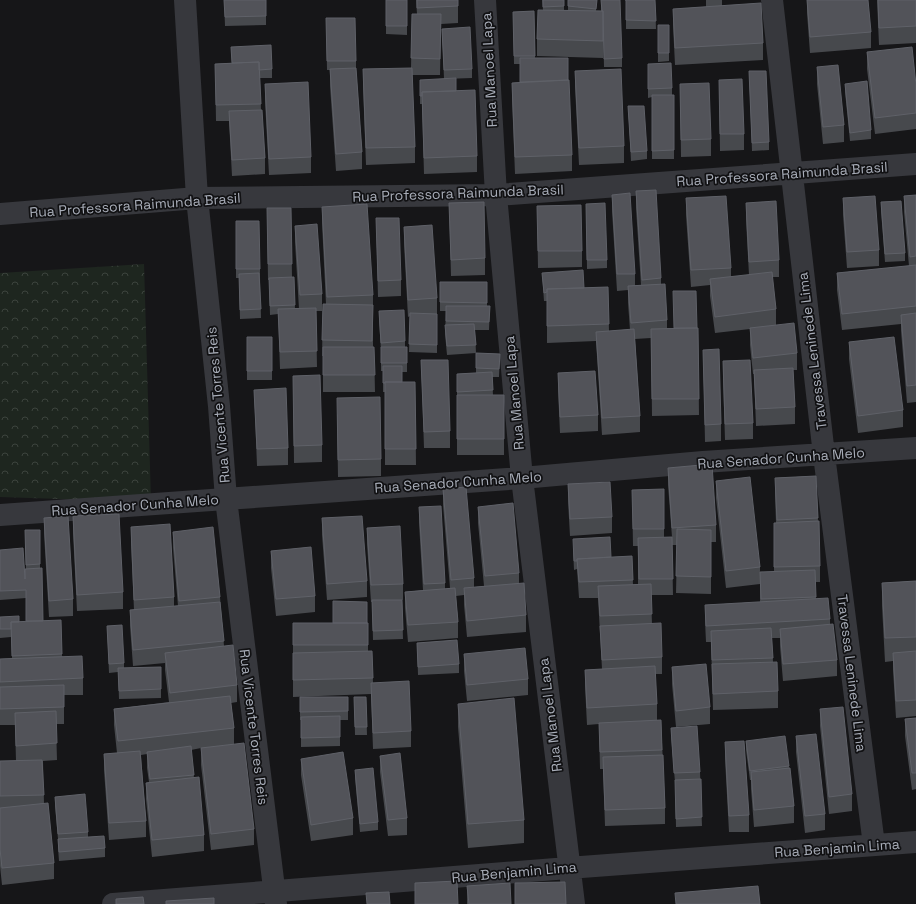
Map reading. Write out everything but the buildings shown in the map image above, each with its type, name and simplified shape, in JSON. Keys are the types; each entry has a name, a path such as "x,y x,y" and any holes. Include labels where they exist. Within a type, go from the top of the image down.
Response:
{"street":[{"name":"Rua Vicente Torres Reis","path":"185,0 197,198 219,399 226,500 275,898"},
{"name":"Rua Manoel Lapa","path":"485,0 496,195 522,478 568,868 574,904"},
{"name":"Travessa Leninede Lima","path":"772,0 824,455 874,845"},
{"name":"Rua Professora Raimunda Brasil","path":"0,214 197,198 496,195 916,164"},
{"name":"Rua Senador Cunha Melo","path":"0,515 522,478 703,462 916,448"},
{"name":"Rua Benjamin Lima","path":"113,904 275,898 568,868 916,842"}],"green space":[{"path":"144,264 151,502 0,497 0,273"}]}
